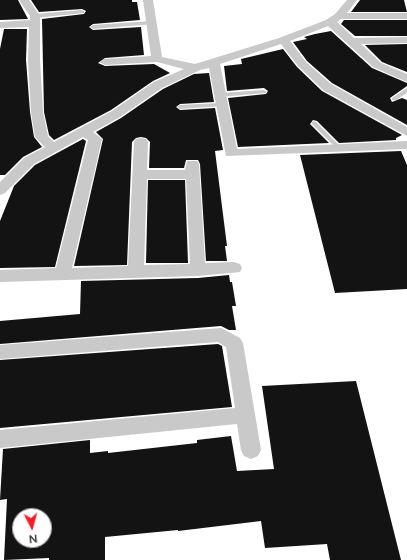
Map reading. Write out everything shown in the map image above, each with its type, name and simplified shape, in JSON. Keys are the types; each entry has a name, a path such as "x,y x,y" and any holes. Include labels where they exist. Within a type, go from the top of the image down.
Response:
{"street":[{"path":"24,0 35,20 34,60 37,112 42,137 52,147"},
{"path":"148,0 157,59"},
{"path":"335,19 352,0"},
{"path":"0,190 29,161 52,147 116,114 158,85 196,68 214,64 283,40 335,19 407,16"},
{"path":"335,19 350,41 377,65 407,78"},
{"path":"0,25 35,20"},
{"path":"283,40 302,64 327,87 407,132"},
{"path":"350,41 407,40"},
{"path":"105,62 157,59 196,68"},
{"path":"214,64 231,153 407,145"},
{"path":"62,275 95,139 83,131"},
{"path":"136,272 141,142"},
{"path":"140,175 192,169 198,270"},
{"path":"0,276 234,268"},
{"path":"0,352 221,334 234,343 251,450"},
{"path":"0,439 245,415"}],"lane":[{"path":"35,20 82,12"},
{"path":"93,27 152,23"},
{"path":"394,99 407,90"},
{"path":"180,107 264,92"},
{"path":"314,123 339,148"}],"building":[{"path":"0,0 18,0 28,19 0,20"},
{"path":"31,0 132,0 132,2 137,2 140,20 93,24 89,27 93,30 141,27 144,55 105,58 98,63 105,66 154,64 170,73 153,81 111,110 54,140 49,135 44,112 42,19 84,14 86,11 82,9 39,12"},
{"path":"360,0 404,0 407,12 351,12"},
{"path":"344,20 407,20 407,36 355,36 341,24"},
{"path":"4,29 27,29 26,60 30,112 34,137 42,147 23,157 5,175 0,175 0,49"},
{"path":"331,31 372,68 407,83 407,86 390,98 392,102 402,98 407,100 407,125 332,83 307,61 293,42 307,39 304,37"},
{"path":"407,44 407,72 382,62 365,45"},
{"path":"283,49 297,67 322,91 402,135 396,138 396,140 339,143 317,121 313,120 310,124 329,143 238,147 228,98 266,94 268,91 264,88 227,91 224,66 242,64 241,59"},
{"path":"209,73 214,102 180,104 176,107 180,110 215,108 223,150 215,151 227,246 225,246 227,261 206,261 200,164 198,160 186,160 184,168 149,168 150,142 146,138 141,137 136,138 132,142 127,265 74,266 103,139 96,132 121,118 163,89 194,74"},
{"path":"83,139 86,141 55,267 0,268 0,221 14,186 35,165"},
{"path":"401,151 407,165 407,289 335,293 300,155"},
{"path":"148,180 185,180 188,263 146,263"},
{"path":"229,275 230,282 232,282 236,306 232,306 236,330 229,330 221,326 0,344 0,321 80,314 81,281 198,278"},
{"path":"218,344 222,346 232,407 0,428 0,360"},
{"path":"356,381 401,560 330,560 327,544 265,548 261,521 178,531 105,537 105,560 49,560 49,558 4,560 7,499 0,500 3,449 90,440 90,453 108,451 108,453 197,443 197,440 231,436 237,471 274,469 262,386"}]}
